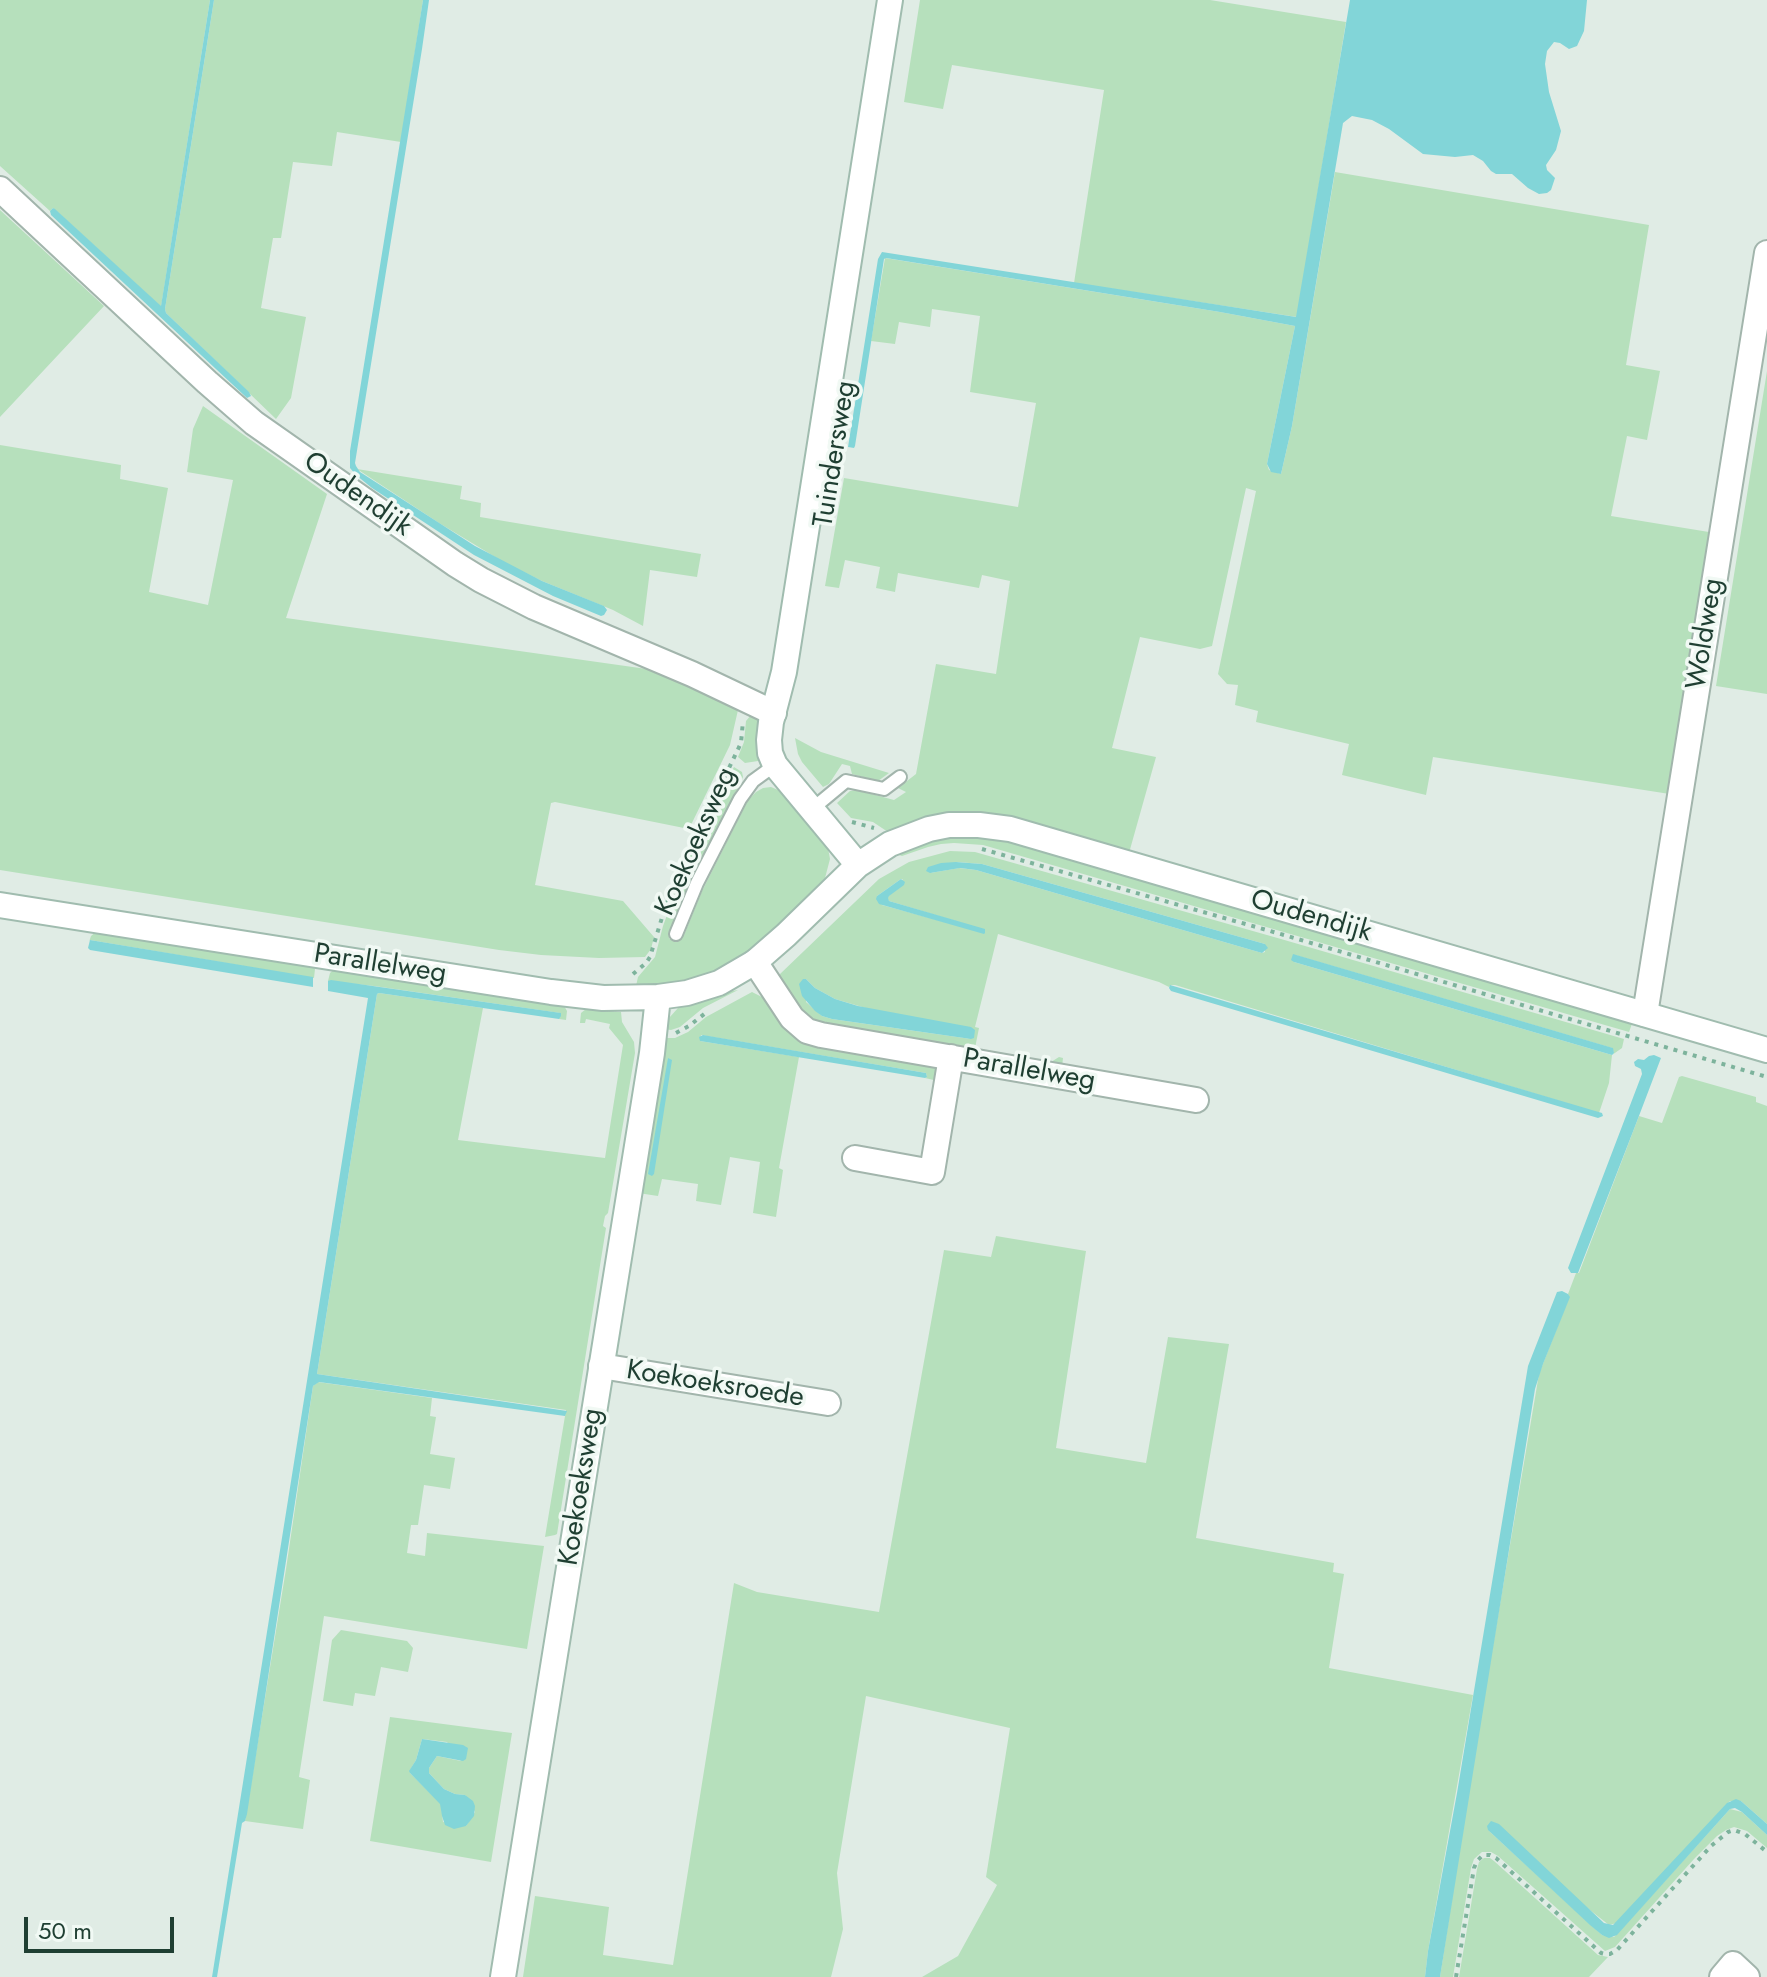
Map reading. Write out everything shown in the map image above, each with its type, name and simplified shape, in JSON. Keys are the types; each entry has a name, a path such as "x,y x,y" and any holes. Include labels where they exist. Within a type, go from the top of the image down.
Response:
{"street":[{"name":"Tuindersweg","path":"775,765 769,747 770,732 784,672 890,0"},
{"name":"Oudendijk","path":"0,189 254,423 455,564 534,607 692,674 774,713"},
{"name":"Woldweg","path":"1645,1014 1767,253"},
{"path":"775,765 819,804 858,865"},
{"name":"Oudendijk","path":"858,865 910,835 949,825 1010,829 1767,1050"},
{"name":"Parallelweg","path":"0,905 551,992 603,998 658,997 687,993 719,983 755,962 858,865"},
{"name":"Parallelweg","path":"755,962 792,1018 807,1031 1196,1100"},
{"name":"Koekoeksweg","path":"503,1977 652,1053 658,997"},
{"path":"855,1158 932,1172 951,1057"},
{"name":"Koekoeksroede","path":"601,1366 828,1403"},
{"path":"1722,1977 1733,1964 1747,1977"}],"lane":[{"name":"Koekoeksweg","path":"676,934 697,883 740,799 753,781 775,765"},
{"path":"819,804 846,781 884,789 900,777"}],"path":[{"name":"Koekoeksweg","path":"631,975 650,957 677,876 741,743 743,720 751,702"},
{"path":"819,804 845,819 874,827 890,844"},
{"name":"Oudendijk","path":"974,848 1284,935 1767,1077"},
{"path":"1456,1977 1474,1868 1483,1855 1496,1858 1601,1953 1610,1954 1617,1950 1703,1854 1728,1832 1734,1830 1745,1834 1767,1852"}],"green space":[{"path":"0,0 210,0 161,307 53,208 50,211 0,166"},
{"path":"214,0 423,0 401,142 337,132 332,166 293,162 281,238 273,238 261,308 306,317 291,398 276,419 165,309"},
{"path":"920,0 1210,0 1346,22 1297,317 1074,283 1104,90 952,65 943,109 904,102"},
{"path":"1335,172 1649,225 1626,365 1660,371 1647,440 1627,436 1611,516 1715,533 1676,795 1433,757 1426,795 1342,775 1349,744 1256,722 1258,711 1235,705 1238,685 1227,684 1218,674 1256,491 1246,488 1212,646 1200,649 1140,637 1112,748 1156,757 1129,853 1003,816 888,832 873,822 851,818 837,803 850,791 894,800 906,792 898,788 916,774 936,664 996,674 1010,581 982,575 979,588 898,573 895,592 876,588 880,567 845,560 839,588 825,586 844,478 1018,507 1036,403 970,392 980,316 932,309 930,327 899,322 895,344 871,341 885,258 1295,326 1267,464 1269,470 1281,474"},
{"path":"0,210 104,306 0,417"},
{"path":"1767,371 1767,694 1716,686"},
{"path":"203,406 327,494 286,618 668,672 738,710 730,745 689,829 551,803 535,885 623,901 654,937 645,957 599,958 499,950 0,870 0,445 121,465 120,479 168,488 149,592 208,605 233,480 187,472 193,429"},
{"path":"357,469 462,486 460,499 481,503 480,517 701,554 697,577 650,570 643,626 505,563"},
{"path":"751,715 761,724 760,750 758,761 745,763 738,757 744,742 746,721"},
{"path":"795,738 821,752 889,773 878,781 852,774 850,766 842,764 829,784 823,787 802,762"},
{"path":"734,767 742,772 743,777 700,864 689,864 687,862"},
{"path":"771,787 783,792 825,842 830,859 825,878 763,941 726,968 687,981 636,986 638,977 655,957 680,880 686,884 687,892 670,939 684,935 702,891 748,800 763,788"},
{"path":"968,836 1011,841 1633,1021 1629,1032 983,845 941,844 902,856 898,853 939,839"},
{"path":"950,851 975,852 1624,1039 1622,1048 1612,1055 1609,1083 1599,1113 998,934 975,1027 979,1028 975,1048 1051,1062 1059,1057 1063,1058 1062,1067 807,1023 780,983 780,974 879,879 909,862","holes":["957,862 982,864 1265,944 1265,952 976,870 959,868 930,873","903,879 887,898 889,901 985,930 985,933 882,905 877,896","1295,955 1612,1048 1614,1053 1612,1055 1294,962","806,979 835,999 971,1039 832,1019 822,1016 806,1002"]},
{"path":"97,931 311,964 315,969 314,978 89,942 91,936"},
{"path":"335,968 563,1004 567,1011 566,1020 559,1019 560,1013 328,981"},
{"path":"738,990 703,1008 680,1027 663,1029 678,1008 715,994"},
{"path":"752,992 762,997 775,1011 940,1064 938,1081 925,1078 926,1073 701,1035 700,1041 799,1057 779,1168 783,1170 776,1217 753,1213 760,1162 730,1157 721,1205 696,1201 698,1184 662,1179 658,1196 638,1193 661,1038 675,1038 688,1032 706,1017"},
{"path":"379,993 483,1008 458,1140 605,1158 623,1045 609,1028 610,1024 586,1019 585,1023 580,1023 581,1013 586,1009 621,1012 622,1022 634,1042 635,1053 608,1213 603,1226 606,1228 555,1535 545,1537 566,1410 317,1374"},
{"path":"1682,1076 1756,1097 1756,1102 1767,1106 1767,1824 1741,1801 1730,1801 1617,1923 1609,1925 1488,1830 1602,1935 1614,1937 1730,1809 1742,1812 1767,1835 1767,1848 1747,1831 1734,1827 1726,1830 1694,1859 1615,1947 1605,1951 1498,1856 1482,1852 1474,1859 1471,1868 1453,1977 1440,1977 1539,1374 1639,1116 1662,1123"},
{"path":"996,1236 1086,1251 1056,1448 1146,1463 1168,1337 1229,1344 1196,1538 1334,1563 1333,1572 1344,1574 1329,1668 1473,1695 1425,1977 922,1977 958,1956 997,1885 986,1877 1010,1728 866,1696 837,1873 843,1929 831,1977 523,1977 535,1896 609,1907 603,1955 673,1965 734,1583 757,1592 879,1612 944,1250 991,1257"},
{"path":"318,1382 432,1398 430,1416 436,1417 430,1454 455,1458 450,1489 424,1485 418,1525 411,1525 407,1553 425,1556 427,1533 544,1546 527,1649 324,1616 299,1777 310,1780 303,1829 245,1821 313,1386"},
{"path":"341,1630 407,1641 413,1648 408,1672 381,1667 375,1696 355,1693 353,1706 323,1701 332,1640"},
{"path":"390,1717 512,1733 491,1862 370,1841","holes":["422,1739 447,1742 461,1761 437,1756 429,1773 444,1789 465,1795 475,1812 466,1826 443,1822 441,1804 410,1773"]},
{"path":"1484,1858 1494,1861 1598,1955 1608,1957 1589,1977 1459,1977 1477,1869"}],"water":[{"path":"210,0 214,0 165,309 249,392 251,396 247,398 50,211 55,209 161,306"},
{"path":"423,0 429,0 422,49 355,463 360,472 475,546 542,581 604,606 607,610 601,616 553,596 474,555 372,488 350,468 350,451"},
{"path":"1350,0 1587,0 1584,31 1577,46 1569,49 1554,42 1547,51 1545,64 1549,92 1561,131 1556,150 1546,165 1555,178 1547,193 1539,194 1512,174 1496,174 1473,155 1423,154 1372,120 1352,116 1343,123 1292,426 1281,474 1271,472 1267,464 1295,326 886,258 855,446 848,447 878,259 882,252 1296,317"},
{"path":"941,863 982,864 1265,944 1268,948 1262,953 976,870 926,871 928,867"},
{"path":"901,879 904,885 889,896 889,901 985,929 985,933 879,904 877,896"},
{"path":"90,940 313,977 313,987 90,950"},
{"path":"1293,954 1613,1048 1614,1053 1612,1055 1294,962 1291,960"},
{"path":"803,979 835,999 858,1006 971,1027 975,1030 974,1038 822,1016 802,996 799,984"},
{"path":"328,981 561,1013 561,1016 559,1019 377,994 317,1374 567,1411 565,1416 319,1382 313,1386 247,1814 242,1823 217,1977 212,1977 368,998 328,991"},
{"path":"1170,985 1602,1113 1603,1116 1598,1118 1171,991"},
{"path":"703,1035 926,1073 927,1077 700,1041 699,1037"},
{"path":"1654,1055 1661,1058 1634,1129 1578,1273 1571,1273 1568,1268 1642,1074 1634,1062"},
{"path":"668,1058 672,1060 652,1176 648,1174"},
{"path":"1562,1291 1570,1297 1535,1389 1440,1977 1425,1977 1528,1366 1557,1292"},
{"path":"422,1739 468,1748 463,1761 437,1756 429,1768 429,1773 444,1789 465,1795 473,1801 474,1816 466,1826 454,1829 445,1825 440,1804 410,1773"},
{"path":"1736,1799 1767,1824 1767,1835 1742,1812 1730,1809 1617,1935 1609,1938 1590,1925 1487,1826 1491,1821 1499,1824 1604,1923 1613,1925 1727,1803"}]}
